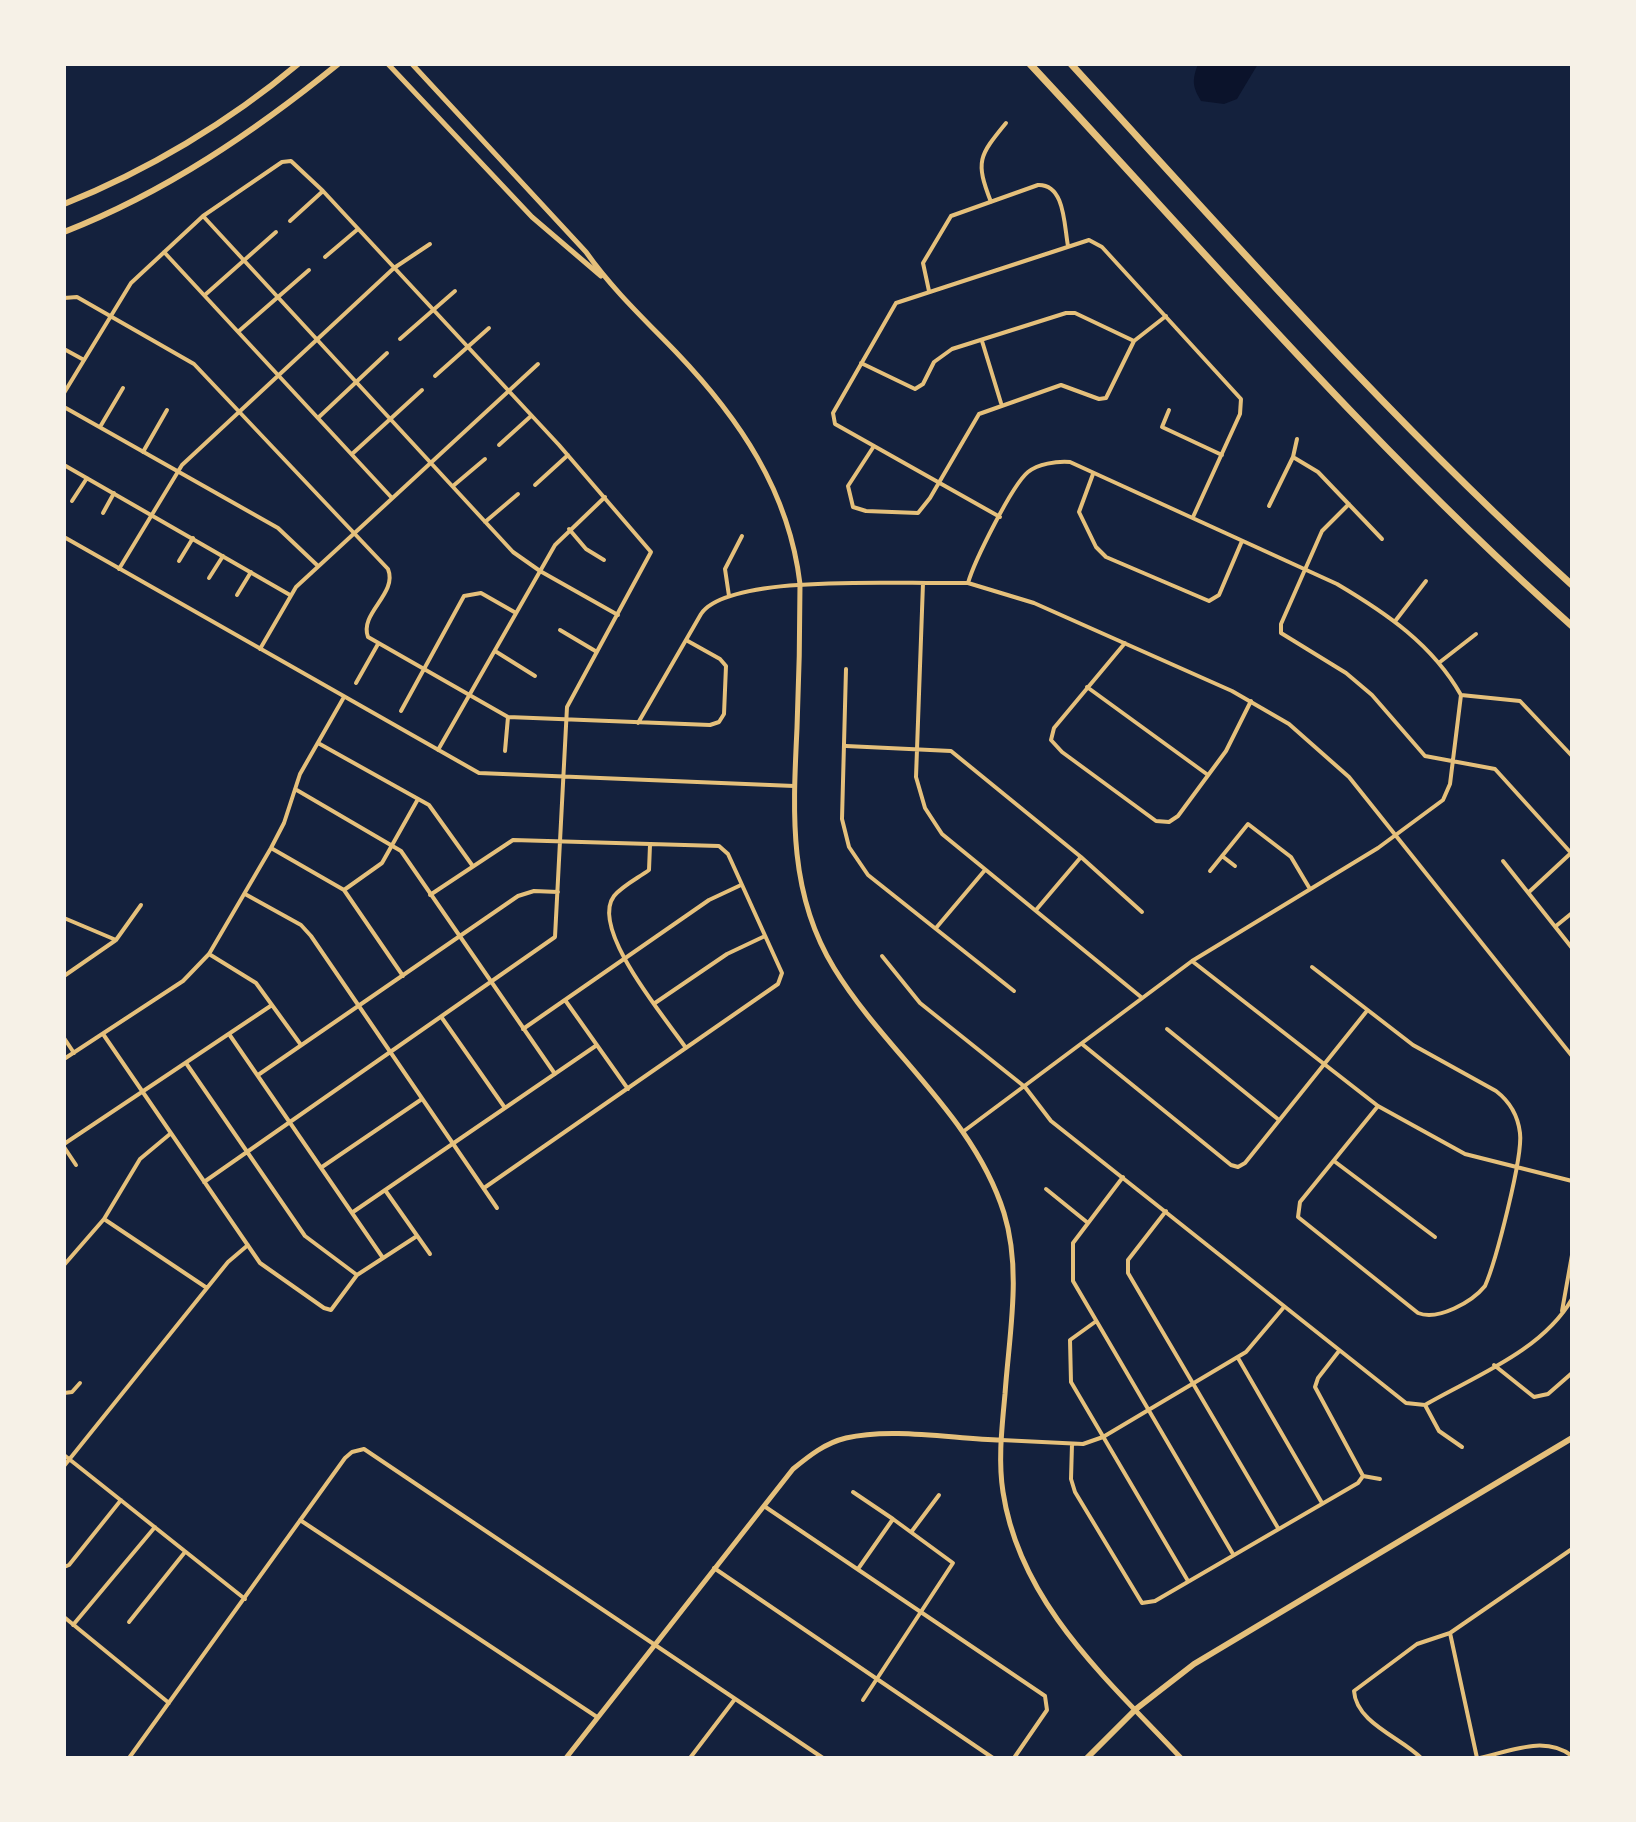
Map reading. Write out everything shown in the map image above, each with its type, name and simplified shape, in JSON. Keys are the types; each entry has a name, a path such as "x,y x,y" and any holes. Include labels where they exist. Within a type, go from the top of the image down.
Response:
{"main road":[{"path":"64,204 181,145 254,98 298,64"},
{"path":"64,232 147,195 224,150 338,64"},
{"path":"1030,64 1415,478 1496,559 1572,626"},
{"path":"1071,64 1350,370 1435,456 1572,585"},
{"path":"1087,1758 1136,1709 1194,1664 1246,1630 1572,1438"}],"street":[{"path":"388,64 532,217 605,279 709,387 750,441 777,494 797,562 800,584 794,786 797,869 806,908 820,944 849,991 964,1131 996,1192 1012,1249 1001,1473 1009,1521 1028,1571 1067,1634 1181,1758"},
{"path":"412,64 586,252 605,279"},
{"path":"991,202 980,173 980,161 1006,123"},
{"path":"64,393 122,294 164,252 203,216 286,161 296,163 568,455 651,552 571,699 564,720 555,937 204,1182"},
{"path":"929,291 923,263 946,221 956,213 1038,185 1052,187 1068,246"},
{"path":"290,221 323,191"},
{"path":"203,216 513,552 540,571 618,615"},
{"path":"325,257 358,229"},
{"path":"205,295 276,232"},
{"path":"1000,517 835,424 832,418 834,409 894,304 1089,240 1096,241 1241,399 1242,409 1193,517"},
{"path":"119,569 177,472 394,268 430,244"},
{"path":"164,252 392,498"},
{"path":"239,331 309,270"},
{"path":"400,339 455,291"},
{"path":"64,298 77,297 194,364 241,410 390,575 390,584 366,628 368,637 469,696 508,717 710,725 719,722 724,714 726,666 720,659 686,640"},
{"path":"861,363 915,389 923,384 943,353 1070,313 1134,341"},
{"path":"874,446 848,486 851,503 857,510 915,514 923,508 939,483 976,418 1002,404 1064,385 1099,399 1106,398 1134,341 1166,316"},
{"path":"435,376 489,328"},
{"path":"982,341 1002,404"},
{"path":"64,349 84,360"},
{"path":"318,417 387,353"},
{"path":"260,649 290,595 318,566 538,364"},
{"path":"100,427 123,388"},
{"path":"352,454 422,390"},
{"path":"64,407 289,535 318,566"},
{"path":"143,452 167,410"},
{"path":"1169,410 1163,428 1222,455"},
{"path":"499,445 531,416"},
{"path":"1269,506 1293,457 1297,439"},
{"path":"535,485 568,455"},
{"path":"1293,457 1318,472 1382,539"},
{"path":"453,486 485,459"},
{"path":"964,1131 1192,961 1397,836 1446,797 1461,695 1440,663 1395,621 1304,566 1065,461 1031,470 1000,517 974,564 968,583"},
{"path":"64,465 290,595"},
{"path":"1093,474 1079,512 1096,547 1106,557 1209,601 1219,595 1242,541"},
{"path":"72,501 87,478"},
{"path":"103,513 114,493"},
{"path":"485,522 518,494"},
{"path":"438,751 540,571 569,529 605,497"},
{"path":"1349,504 1322,531 1304,566 1281,624 1284,636 1304,645 1364,687 1421,753 1430,758 1495,769 1572,854 1529,892"},
{"path":"569,529 586,549 604,560"},
{"path":"729,596 725,569 742,536"},
{"path":"64,537 479,773 794,786"},
{"path":"179,561 193,538"},
{"path":"209,578 223,556"},
{"path":"237,595 251,572"},
{"path":"1395,621 1426,581"},
{"path":"923,583 916,784 932,821 985,870 1141,997"},
{"path":"638,723 705,607 729,596 784,584 968,583 1034,603 1251,701 1289,724 1328,756 1397,836 1572,1056"},
{"path":"401,711 466,594 481,593 516,613"},
{"path":"560,630 597,652"},
{"path":"1440,663 1476,634"},
{"path":"1125,643 1054,728 1052,743 1161,823 1173,820 1208,775 1237,733 1251,701"},
{"path":"356,683 378,644"},
{"path":"495,651 535,676"},
{"path":"846,669 842,819 856,861 868,875 1014,991"},
{"path":"1087,687 1208,775"},
{"path":"1461,695 1520,701 1572,756"},
{"path":"64,1059 183,981 209,954 271,848 295,789 344,697"},
{"path":"505,751 508,717"},
{"path":"318,743 418,799 438,814 472,865"},
{"path":"846,746 951,751 1081,857 1142,912"},
{"path":"295,789 401,851 555,1074"},
{"path":"344,890 379,866 418,799"},
{"path":"1210,871 1248,824 1291,857 1310,889"},
{"path":"430,895 513,840 724,849 782,978 484,1188"},
{"path":"650,845 649,870 614,895 611,934 686,1048"},
{"path":"271,848 344,890 403,976"},
{"path":"1222,856 1235,866"},
{"path":"1036,910 1081,857"},
{"path":"1503,861 1572,948"},
{"path":"936,928 985,870"},
{"path":"523,1029 709,900 741,885"},
{"path":"258,1075 524,893 558,892"},
{"path":"245,894 305,929 497,1208"},
{"path":"64,976 116,940 141,905"},
{"path":"1556,926 1572,913"},
{"path":"64,918 116,940"},
{"path":"655,1003 727,954 765,936"},
{"path":"209,954 251,978 301,1045"},
{"path":"882,956 920,1003 1025,1087 1044,1114 1406,1403 1425,1405 1546,1333 1572,1299"},
{"path":"1192,961 1323,1067 1378,1106 1465,1154 1572,1181"},
{"path":"1312,967 1366,1012 1413,1045 1508,1100 1520,1131 1515,1168 1485,1286 1442,1314 1430,1316 1418,1313 1298,1217 1300,1202 1378,1106"},
{"path":"565,1000 628,1089"},
{"path":"76,1165 64,1146 272,1005"},
{"path":"1082,1044 1233,1166 1245,1163 1366,1012"},
{"path":"442,1018 505,1108"},
{"path":"1167,1029 1279,1120"},
{"path":"103,1034 248,1245 270,1272 324,1308 331,1310 336,1306 357,1275 417,1236"},
{"path":"229,1034 383,1258"},
{"path":"64,1038 74,1053"},
{"path":"353,1212 597,1045"},
{"path":"186,1063 310,1241 357,1275"},
{"path":"322,1167 422,1099"},
{"path":"64,1265 104,1219 140,1159 170,1134"},
{"path":"1334,1161 1435,1237"},
{"path":"1123,1177 1073,1243 1072,1275 1095,1322 1233,1554"},
{"path":"1046,1189 1088,1223"},
{"path":"385,1190 430,1254"},
{"path":"1166,1211 1128,1260 1127,1270 1278,1528"},
{"path":"104,1219 207,1288"},
{"path":"64,1466 228,1262 248,1245"},
{"path":"1562,1314 1572,1255"},
{"path":"566,1758 713,1568 808,1456 845,1438 889,1435 1072,1444 1103,1437 1238,1358 1254,1345 1284,1307"},
{"path":"1095,1322 1072,1336 1068,1373 1188,1581"},
{"path":"1339,1351 1318,1378 1315,1387 1363,1476"},
{"path":"1238,1358 1322,1503"},
{"path":"1494,1365 1534,1397 1548,1394 1572,1373"},
{"path":"64,1393 72,1392 80,1383"},
{"path":"1425,1405 1439,1431 1462,1447"},
{"path":"1072,1444 1071,1479 1075,1492 1137,1599 1149,1603 1358,1483 1363,1476"},
{"path":"129,1758 349,1454 368,1450 823,1758"},
{"path":"64,1455 245,1599"},
{"path":"1363,1476 1380,1479"},
{"path":"853,1492 953,1563 863,1700"},
{"path":"912,1531 939,1495"},
{"path":"64,1567 69,1565 121,1500"},
{"path":"764,1506 1048,1700 1047,1710 1014,1758"},
{"path":"858,1569 893,1519"},
{"path":"300,1520 597,1717"},
{"path":"73,1625 155,1527"},
{"path":"1421,1758 1377,1725 1356,1701 1354,1691 1417,1644 1450,1633 1572,1549"},
{"path":"129,1622 185,1552"},
{"path":"713,1568 993,1758"},
{"path":"64,1617 169,1703"},
{"path":"1450,1633 1478,1758 1544,1744 1559,1747 1572,1756"},
{"path":"690,1758 735,1699"},
{"path":"809,1758 814,1752"}],"water":[{"path":"1198,64 1258,64 1237,99 1224,104 1201,101 1194,83"}]}
